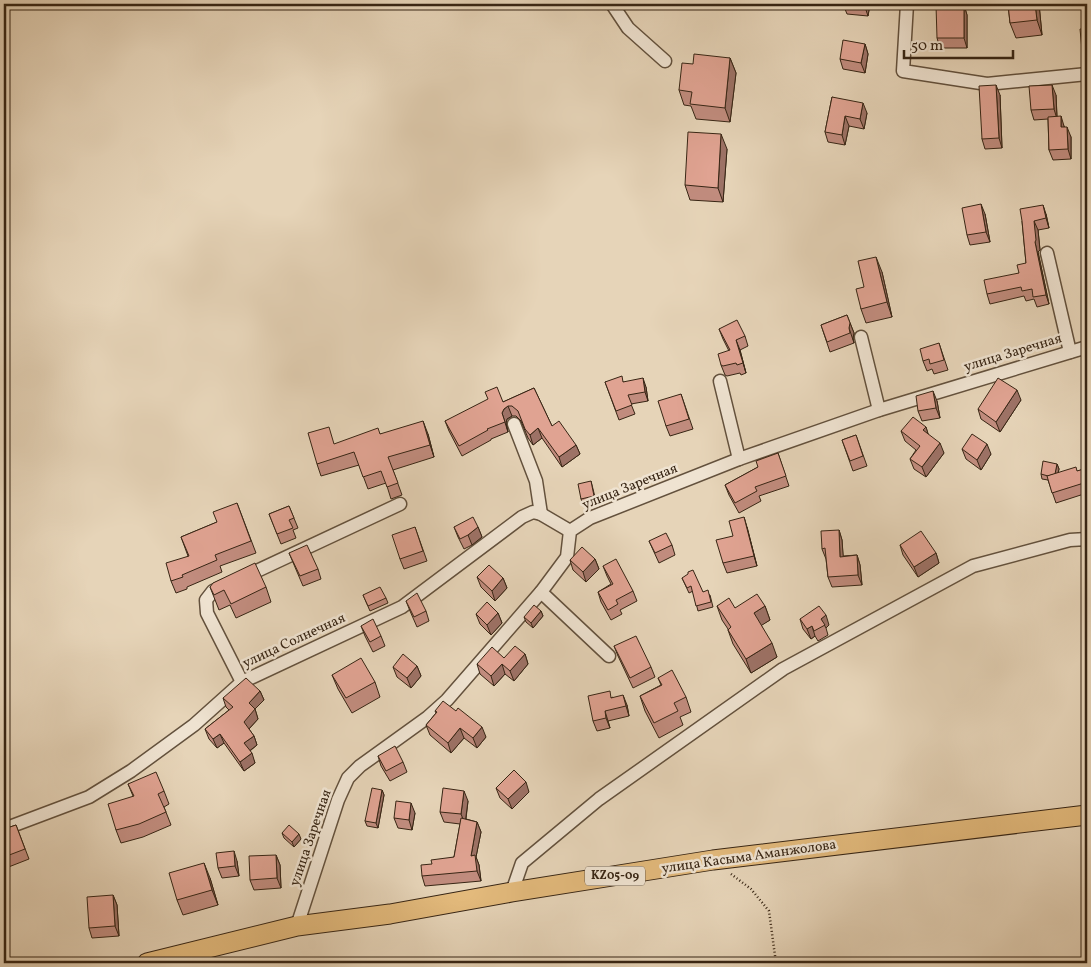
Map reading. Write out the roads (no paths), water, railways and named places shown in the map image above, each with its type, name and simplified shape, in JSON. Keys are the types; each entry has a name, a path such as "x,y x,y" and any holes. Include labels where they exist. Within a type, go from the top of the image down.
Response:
{"main road":[{"name":"улица Касыма Аманжолова","path":"147,963 297,926 390,914 512,892 713,860 1087,815"}],"street":[{"path":"612,4 628,28 665,61"},
{"path":"907,4 902,71 987,84 1087,74"},
{"path":"1047,253 1070,352"},
{"path":"861,336 879,410"},
{"name":"улица Заречная","path":"297,926 338,800 348,778 360,766 428,717 447,700 541,592 567,558 570,531 590,518 740,459 879,410 1087,347"},
{"path":"720,381 740,459"},
{"path":"514,424 536,481 541,514 570,531"},
{"path":"242,682 207,613 206,600 213,591 400,504"},
{"name":"улица Солнечная","path":"4,829 90,796 131,771 194,725 242,682 402,607 522,517 533,512 541,514"},
{"path":"512,892 522,863 585,811 783,669 973,566 1070,540 1087,539"},
{"path":"541,592 609,656"}]}
